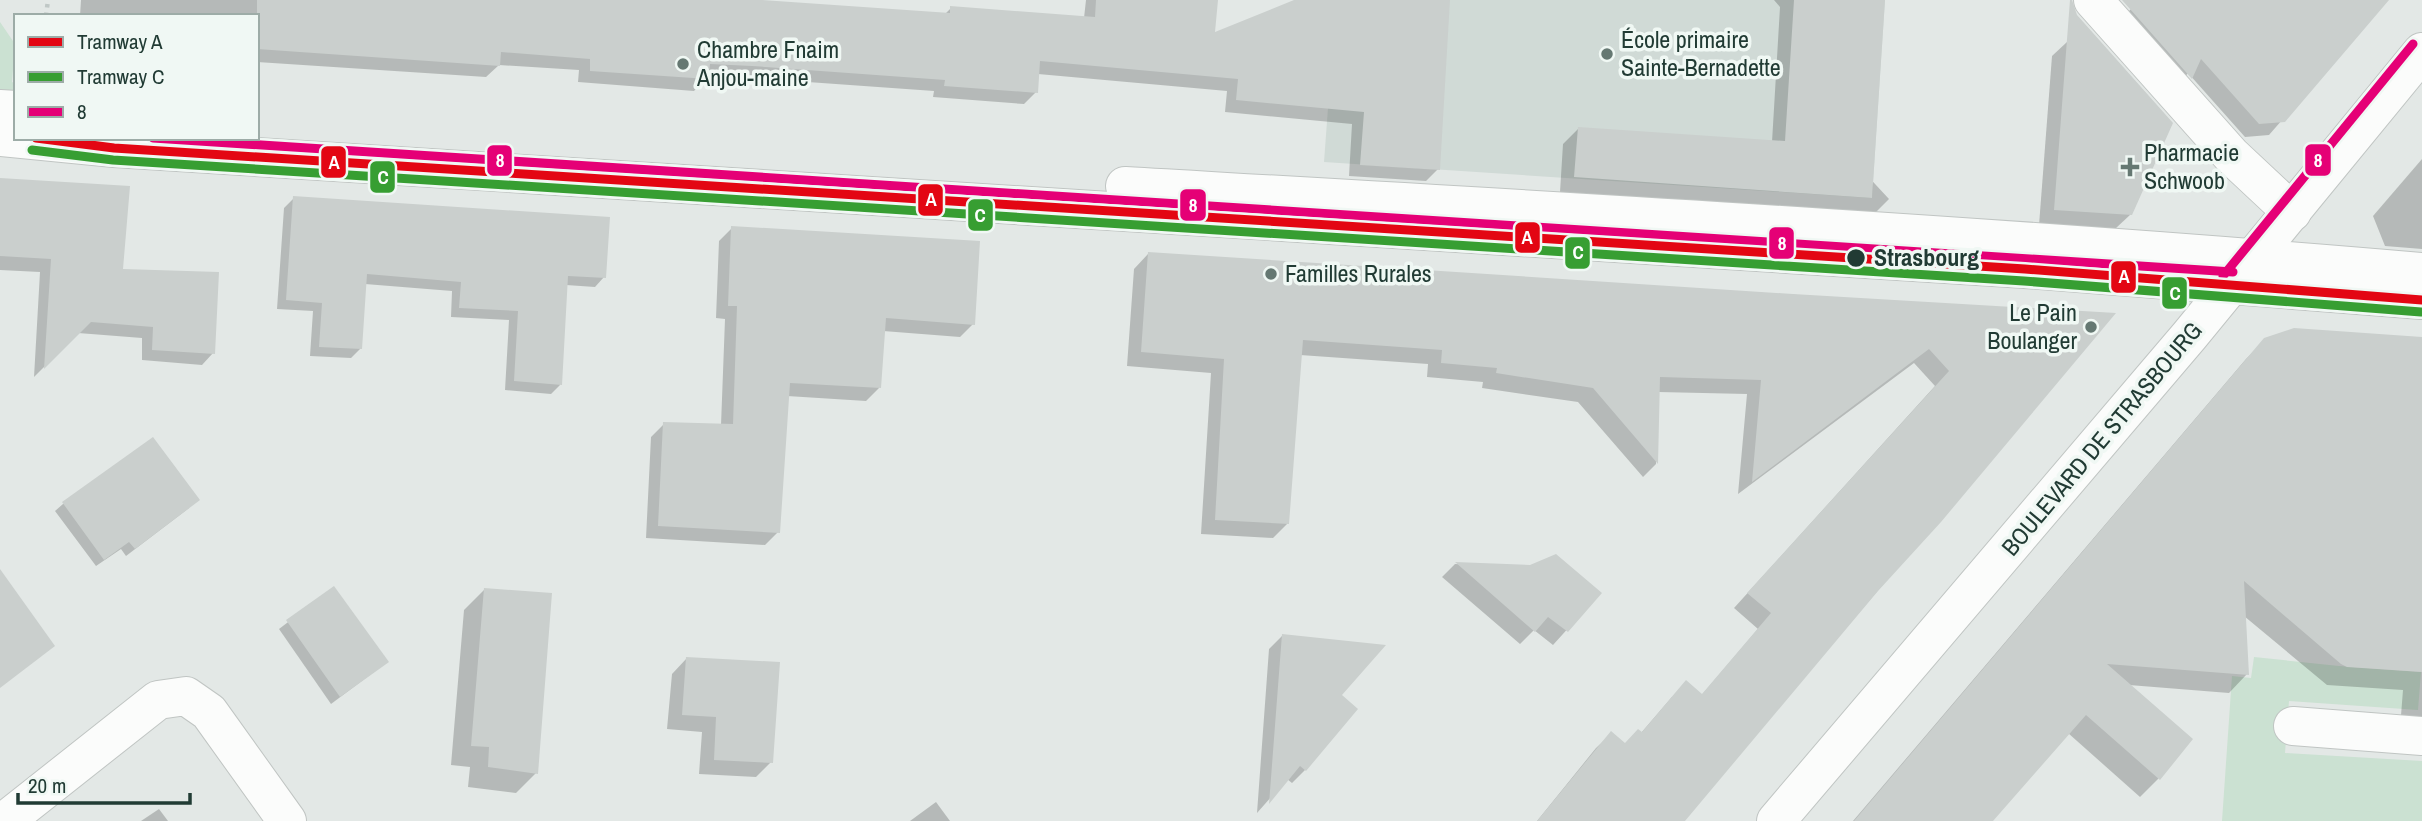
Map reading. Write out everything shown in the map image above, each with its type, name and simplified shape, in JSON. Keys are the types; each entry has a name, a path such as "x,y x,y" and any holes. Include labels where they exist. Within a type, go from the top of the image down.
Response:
{"street":[{"path":"2093,0 2231,155 2292,212"},
{"name":"BOULEVARD DE STRASBOURG","path":"1776,821 2243,271 2422,52"},
{"path":"259,132 868,172 1629,215 2243,271 2422,300"},
{"path":"31,140 114,148 2243,271 2422,272"},
{"path":"5,821 158,700 186,696 209,712 287,821"},
{"path":"2293,726 2422,736"}],"shaded area":[{"name":"École primaire Sainte-Bernadette","path":"1336,0 1885,0 1872,198 1324,162"}],"green space":[{"path":"0,22 14,43 14,100 0,98"},
{"path":"2254,657 2421,672 2418,710 2289,701 2285,753 2422,761 2422,821 2222,821 2232,676 2251,678"}],"building":[{"path":"257,0 762,0 950,13 950,6 1095,17 1096,0 1218,0 1215,32 1294,0 1450,0 1440,170 1360,165 1364,112 1236,100 1238,79 1040,61 1038,93 944,86 945,80 752,66 710,64 708,79 590,71 590,59 501,52 500,66 259,49"},
{"path":"1794,0 1885,0 1872,198 1574,177 1578,127 1785,141"},
{"path":"2070,0 2077,15 2173,123 2132,215 2054,210"},
{"path":"2122,0 2389,0 2285,122 2259,124 2201,59 2192,79"},
{"path":"0,178 130,186 123,269 219,272 215,354 152,350 153,327 91,322 44,369 51,259 0,256"},
{"path":"293,196 610,217 606,278 568,276 562,385 514,381 518,311 459,308 461,282 367,274 362,349 319,347 322,303 286,300"},
{"path":"731,226 980,241 975,325 886,318 881,388 790,383 780,533 658,526 663,422 733,424 737,306 728,306"},
{"path":"1148,252 2116,313 1685,821 1537,821 1611,731 1625,743 1638,729 1642,732 1686,680 1702,694 1771,613 1747,593 1949,371 1929,349 1752,482 1761,380 1660,377 1658,464 1593,388 1496,373 1497,368 1441,363 1442,350 1303,340 1289,524 1215,520 1224,359 1141,352"},
{"path":"2294,328 2422,337 2422,672 2347,667 2341,664 2244,581 2249,675 2107,664 2193,739 2160,780 2086,715 1993,821 1854,821 2264,338"},
{"path":"153,437 200,500 135,549 129,542 104,560 62,502"},
{"path":"1556,554 1602,593 1568,632 1548,617 1535,632 1455,562 1530,565"},
{"path":"0,569 55,646 0,688"},
{"path":"334,586 389,662 340,697 286,620"},
{"path":"484,588 552,593 538,774 488,767 489,747 471,746"},
{"path":"1282,634 1386,645 1342,695 1358,709 1306,771 1300,766 1269,804"},
{"path":"686,657 780,662 773,763 714,760 716,717 682,715"}],"tram line":[{"name":"A","path":"52,140 114,148 2025,269 2422,300"},
{"name":"C","path":"32,150 113,160 2024,281 2421,312"}],"transit line":[{"name":"8","path":"2223,276 2413,44"},
{"name":"8","path":"184,140 2233,272"}],"place":[{"name":"École primaire Sainte-Bernadette","path":"1607,54"},
{"name":"Chambre Fnaim Anjou-maine","path":"683,64"},
{"name":"Pharmacie Schwoob","path":"2130,167"},
{"name":"Strasbourg","path":"1856,258"},
{"name":"Familles Rurales","path":"1271,274"},
{"name":"Le Pain Boulanger","path":"2091,327"}]}
